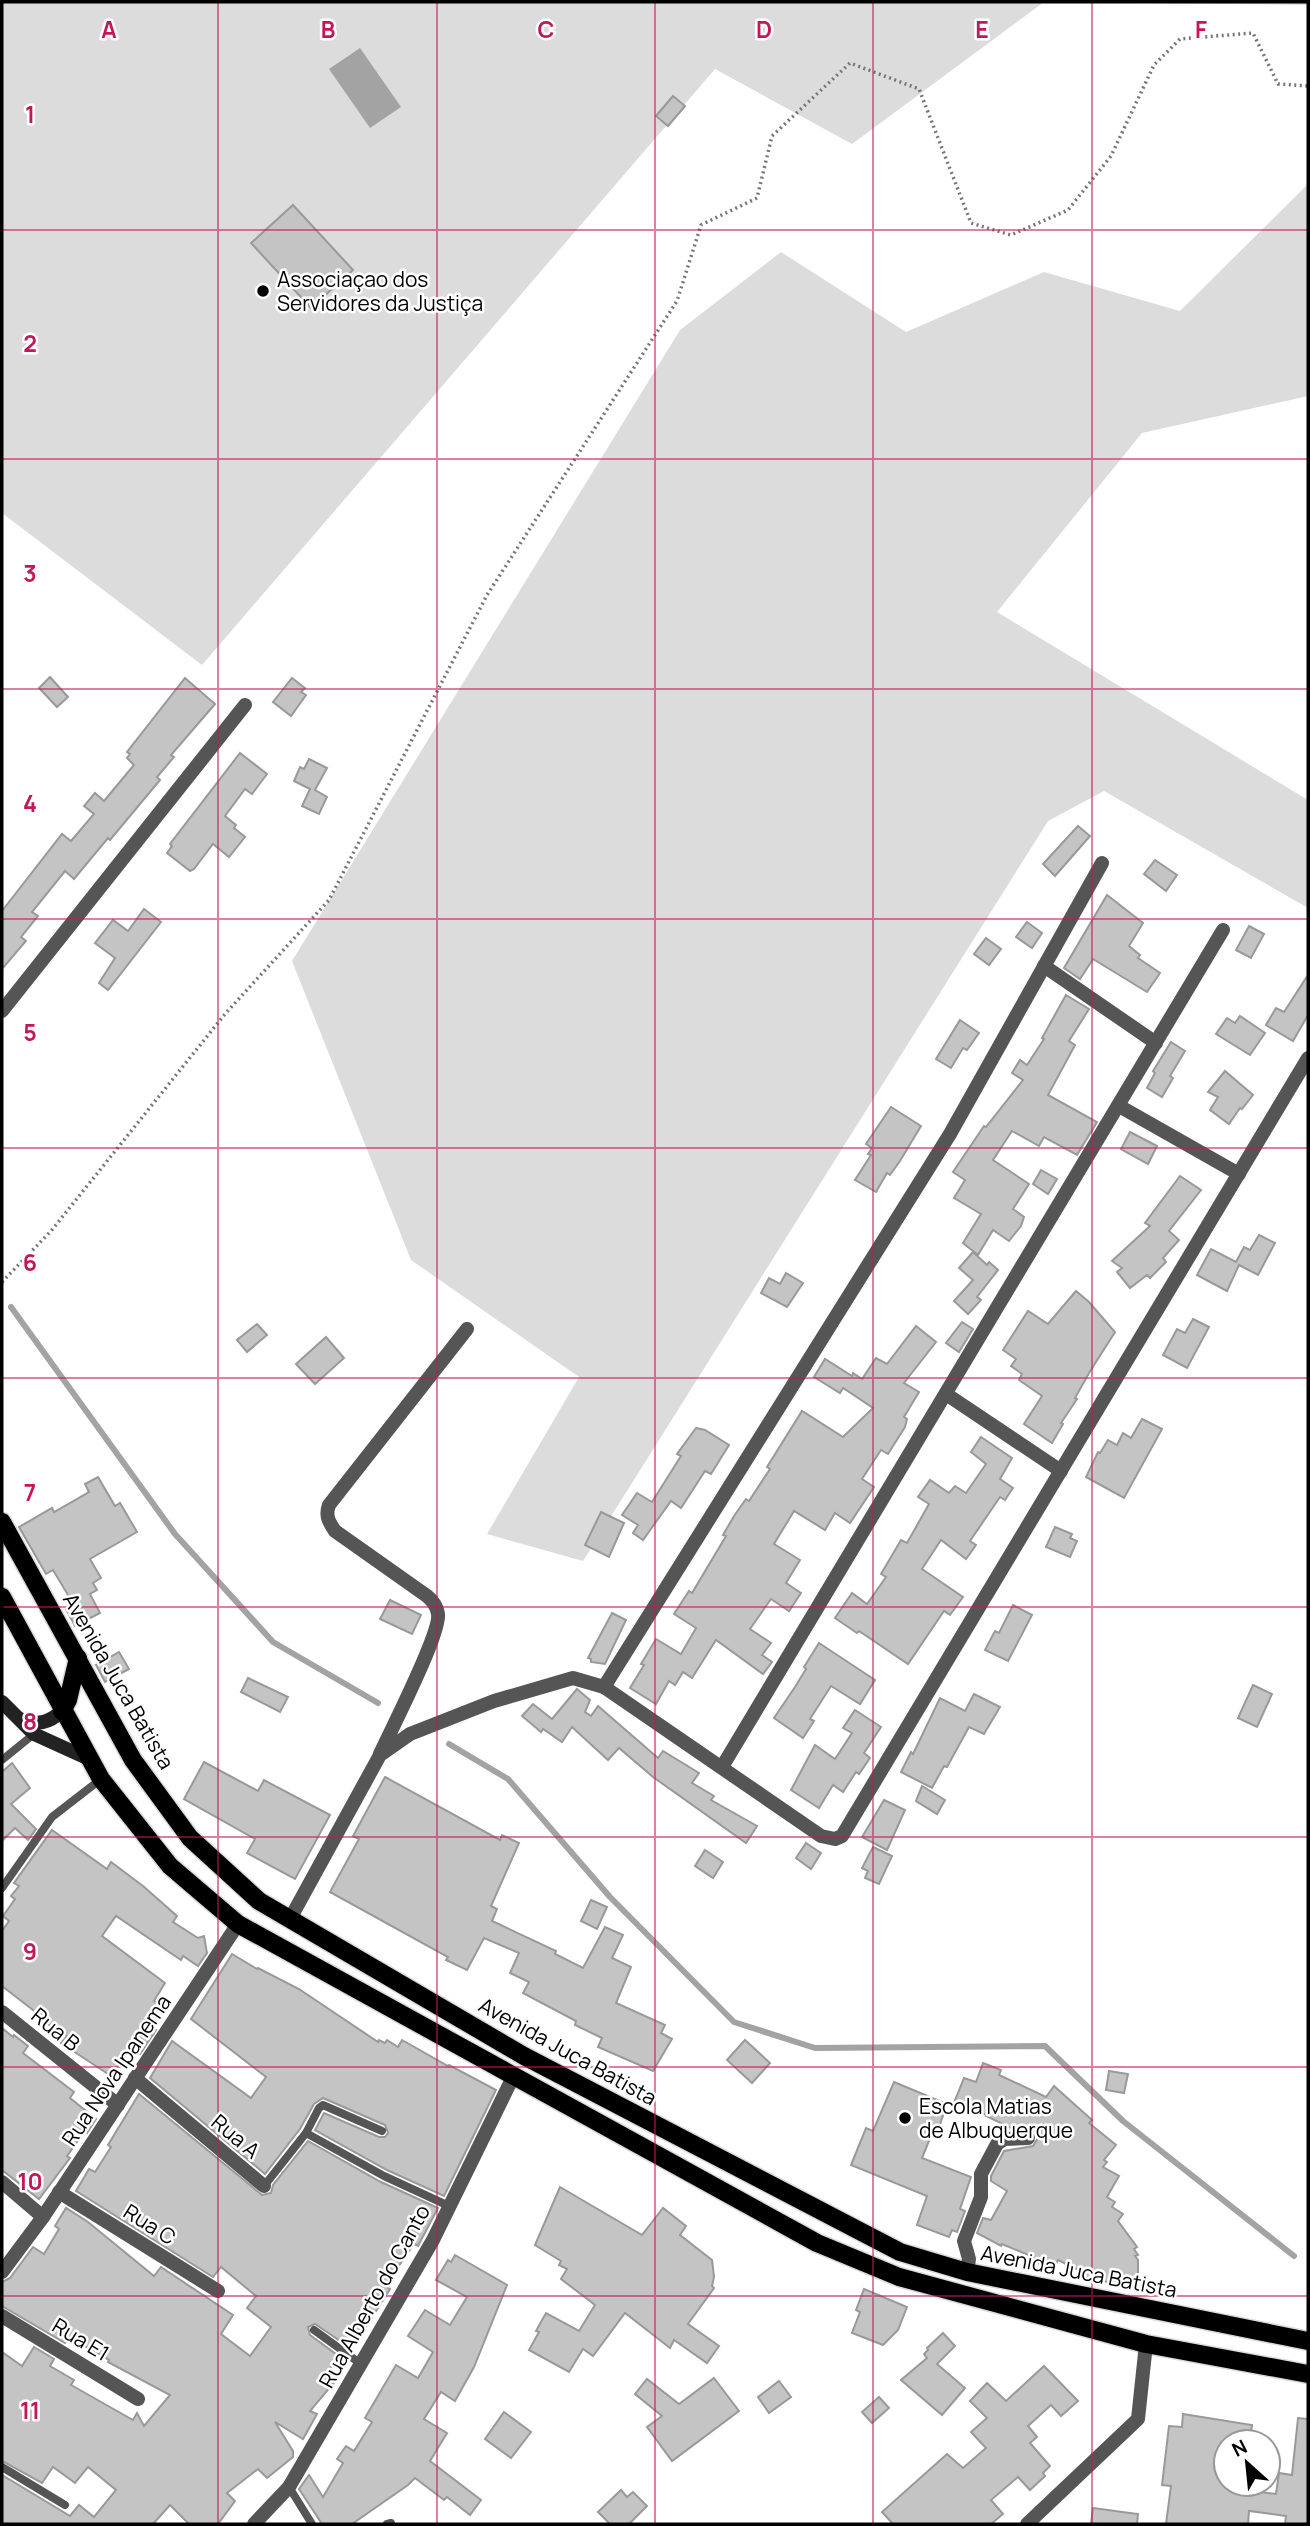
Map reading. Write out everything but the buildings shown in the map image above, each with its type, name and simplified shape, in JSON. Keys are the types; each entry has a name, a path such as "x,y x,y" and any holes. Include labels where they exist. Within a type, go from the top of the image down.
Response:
{"main road":[{"name":"Avenida Juca Batista","path":"2,1522 133,1760 190,1838 259,1901 524,2056 900,2252 967,2272 1308,2341"},
{"path":"2,1597 102,1779 170,1866 238,1924 817,2243 899,2277 1146,2344 1308,2374"},
{"path":"62,1710 68,1700 78,1658"}],"street":[{"path":"2,1012 245,705"},
{"path":"604,1687 950,1134 1102,863"},
{"path":"722,1768 1223,930"},
{"path":"1044,966 1156,1043"},
{"path":"380,1755 410,1734 494,1701 573,1678 604,1687 821,1836 835,1839 842,1836 1308,1058"},
{"path":"1119,1105 1239,1174"},
{"path":"289,1919 380,1755 435,1635 438,1612 434,1602 427,1596 335,1531 328,1520 329,1505 467,1329"},
{"path":"946,1394 1061,1471"},
{"path":"2,1702 34,1734 89,1759"},
{"path":"15,1717 36,1724 46,1722 62,1710"},
{"name":"Rua Nova Ipanema","path":"2,2272 43,2217 238,1924"},
{"name":"Rua B","path":"2,2012 118,2105"},
{"name":"Rua Alberto do Canto","path":"254,2524 289,2487 433,2240 513,2077"},
{"name":"Rua A","path":"135,2078 264,2186"},
{"path":"967,2272 969,2259 964,2241 981,2197 981,2174 997,2144 1004,2139 1028,2138"},
{"path":"2,2182 43,2217"},
{"name":"Rua C","path":"59,2192 218,2291"},
{"name":"Rua E1","path":"2,2316 138,2399"},
{"path":"1027,2524 1138,2419 1146,2344"}],"lane":[{"path":"2,1760 34,1734"},
{"path":"2,1888 52,1817 102,1779"},
{"name":"Rua A","path":"264,2186 306,2133 323,2105 382,2131"},
{"path":"306,2133 384,2176 449,2206"},
{"path":"314,2330 361,2364"},
{"path":"2,2467 65,2505"},
{"path":"289,2487 312,2524"}],"path":[{"path":"2,1282 51,1231 225,1014 330,900 487,595 677,301 701,225 757,198 772,136 850,63 919,89 971,223 1012,235 1068,210 1111,156 1154,65 1180,40 1253,33 1278,84 1308,86"}],"shaded area":[{"name":"Associaçao dos Servidores da Justiça","path":"2,2 1044,2 852,144 715,69 202,665 2,513"},
{"path":"1044,2 1308,2 1308,5"},
{"path":"360,48 401,107 370,128 329,69"},
{"path":"1308,184 1308,396 1142,433 997,612 1308,800 1308,908 1104,791 1048,821 583,1561 487,1534 579,1377 411,1260 292,961 680,330 781,252 906,332 1044,272 1180,311"}],"waterway":[{"path":"11,1307 175,1534 273,1642 378,1703"},
{"path":"449,1744 508,1779 610,1897 734,2022 815,2048 1045,2046 1123,2121 1294,2256"}],"place":[{"name":"Associaçao dos Servidores da Justiça","path":"263,291"},
{"name":"Escola Matias de Albuquerque","path":"905,2118"}]}
